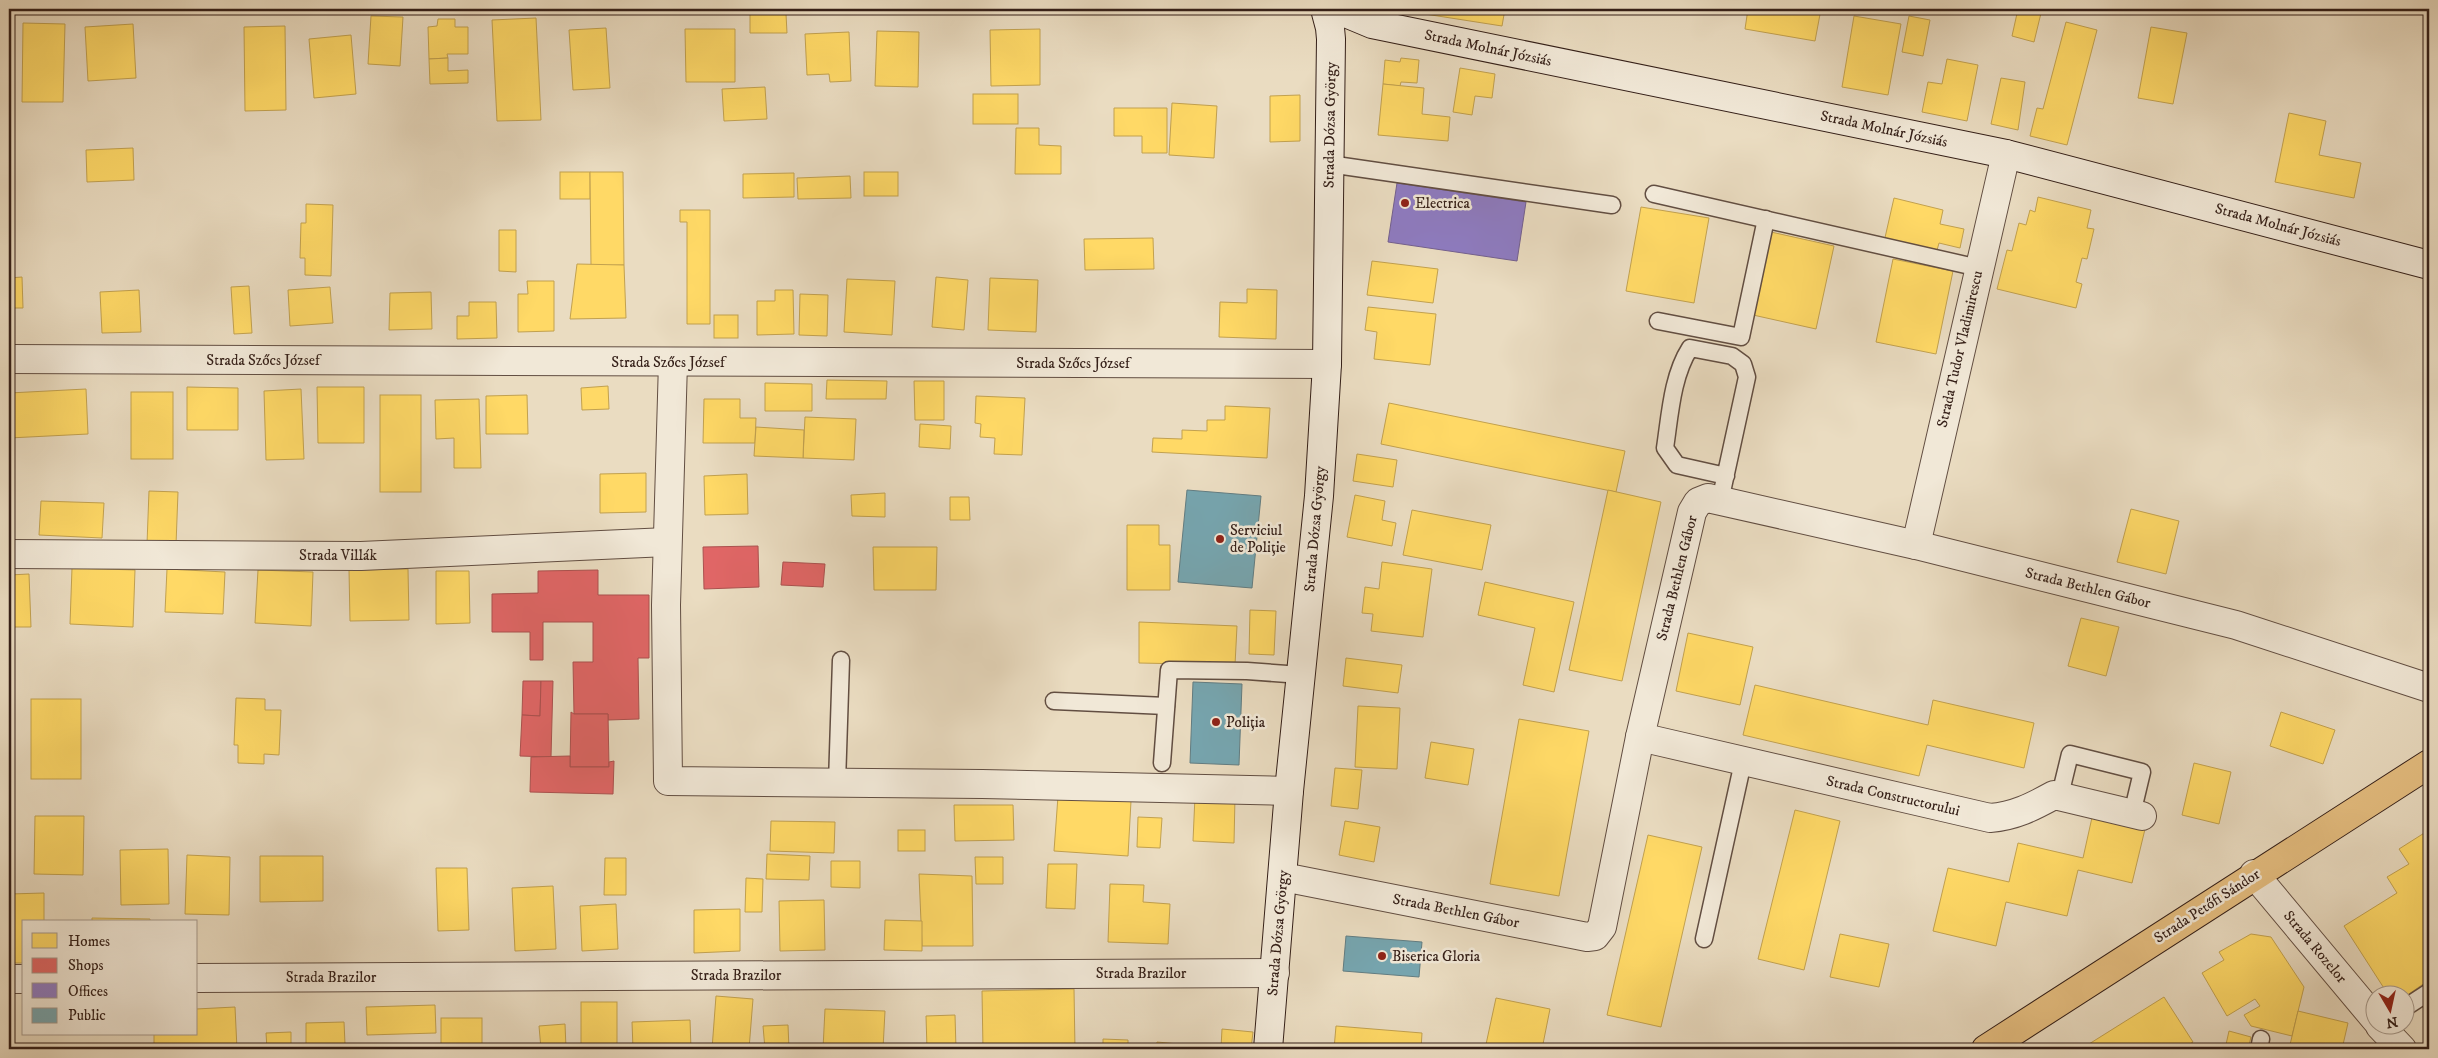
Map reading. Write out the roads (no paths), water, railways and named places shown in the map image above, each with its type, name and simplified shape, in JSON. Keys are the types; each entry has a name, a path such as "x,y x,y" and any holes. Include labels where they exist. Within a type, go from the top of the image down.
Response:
{"main road":[{"name":"Strada Petőfi Sándor","path":"1986,1049 2254,874 2429,764"}],"street":[{"name":"Strada Dózsa György","path":"1268,1049 1289,791 1319,496 1327,364 1330,28 1325,9"},
{"name":"Strada Molnár Józsiás","path":"1336,9 1372,24 2006,154 2429,265"},
{"name":"Strada Tudor Vladimirescu","path":"1916,545 2006,154"},
{"name":"Strada Szőcs József","path":"9,359 1327,364"},
{"path":"673,362 666,605 668,781 982,784 1289,791"},
{"name":"Strada Bethlen Gábor","path":"1283,877 1587,937 1595,936 1602,927 1640,737 1692,512 1698,502 1723,488 1916,545 2236,625 2429,688"},
{"name":"Strada Villák","path":"9,554 362,556 668,542"},
{"name":"Strada Constructorului","path":"1640,737 1990,818 2009,817 2027,811 2054,795"},
{"path":"2054,795 2137,815"},
{"name":"Strada Rozelor","path":"2254,874 2366,1008"},
{"name":"Strada Brazilor","path":"198,978 1275,972"},
{"path":"9,979 22,979"},
{"path":"2372,1049 2376,1036"},
{"path":"2389,1036 2402,1049"}],"lane":[{"path":"1329,164 1612,205"},
{"path":"1654,194 1979,268"},
{"path":"1658,321 1741,337 1766,219"},
{"path":"1690,348 1732,356 1743,364 1747,377 1723,488 1677,465 1665,448 1670,413 1682,361 1690,348"},
{"path":"837,783 841,660"},
{"path":"1162,763 1169,670 1247,671 1301,676"},
{"path":"1054,701 1166,706"},
{"path":"2054,795 2062,787 2070,754 2142,772 2137,815"},
{"path":"1704,939 1743,762"},
{"path":"2416,1000 2429,992"}],"place":[{"name":"Electrica","path":"1405,203"},
{"name":"Serviciul de Poliție","path":"1220,539"},
{"name":"Poliția","path":"1216,722"},
{"name":"Biserica Gloria","path":"1382,956"}]}
